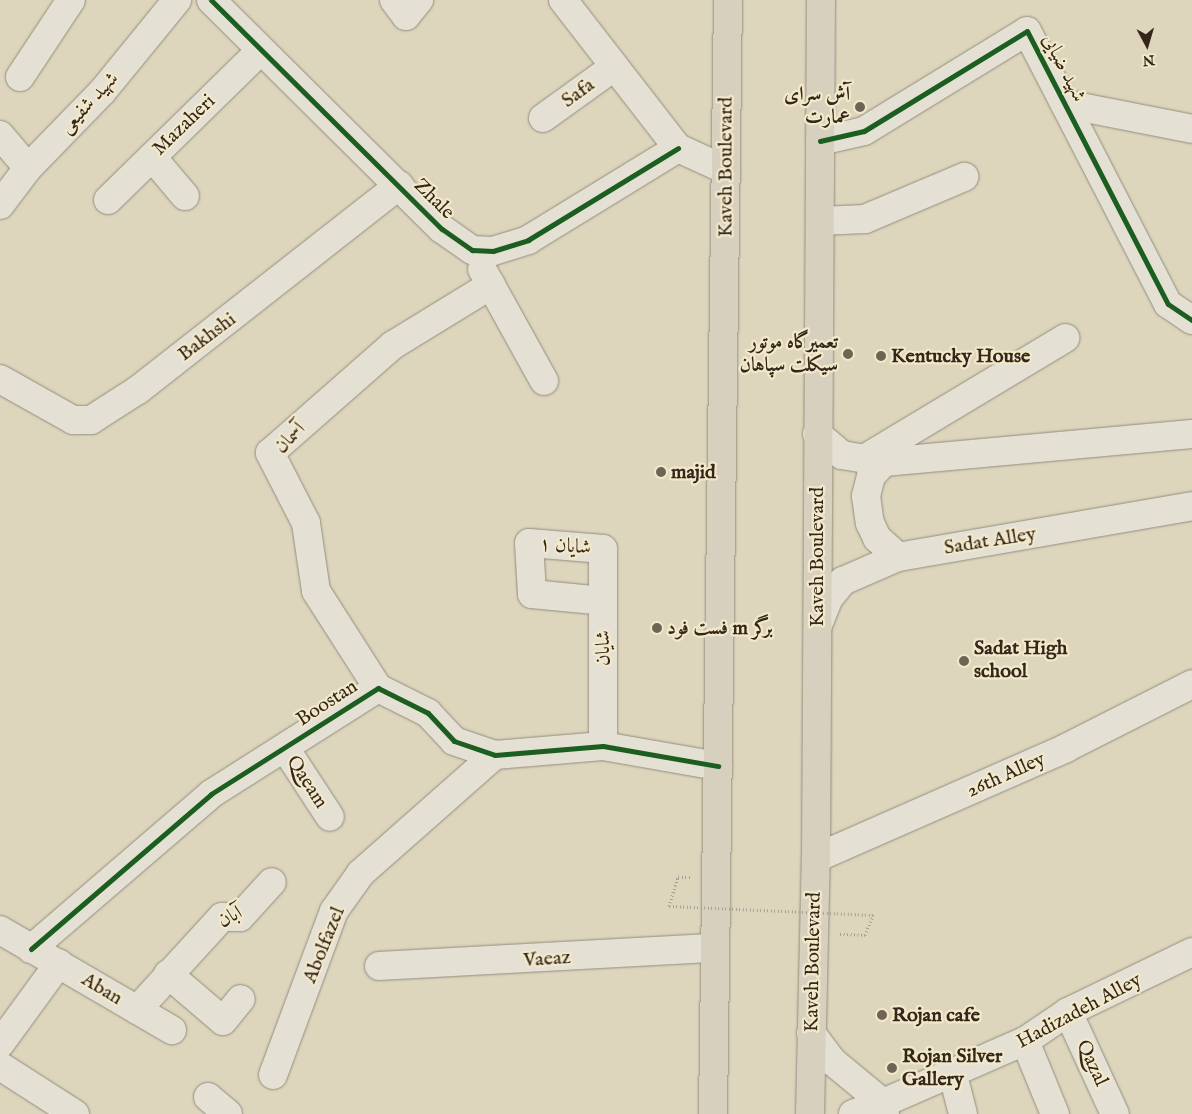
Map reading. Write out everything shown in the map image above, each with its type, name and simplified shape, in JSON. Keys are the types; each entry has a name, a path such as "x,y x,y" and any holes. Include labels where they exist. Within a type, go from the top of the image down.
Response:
{"main road":[{"name":"Kaveh Boulevard","path":"713,1114 728,0"},
{"name":"Kaveh Boulevard","path":"810,1114 816,858 821,0"}],"street":[{"path":"20,77 72,0"},
{"name":"شهید شفیعی","path":"0,205 28,168 102,92 177,0"},
{"name":"Zhale","path":"211,0 442,229 472,250"},
{"path":"394,0 406,16 420,0"},
{"path":"563,0 678,148 726,170"},
{"name":"شهید ضیایی","path":"820,141 864,131 1028,31 1168,304 1192,320"},
{"name":"Mazaheri","path":"108,200 261,50"},
{"name":"Safa","path":"543,118 614,67"},
{"name":"شهید ضیایی","path":"1065,104 1192,130"},
{"path":"0,135 28,168"},
{"path":"472,250 493,251 528,240 678,148"},
{"path":"152,157 185,196"},
{"path":"820,221 865,219 964,176"},
{"name":"Bakhshi","path":"0,380 73,420 91,420 161,372 399,185"},
{"path":"472,250 544,381"},
{"name":"آسمان","path":"378,688 316,591 306,523 270,453 393,345 491,285"},
{"path":"898,557 877,538 870,524 866,496 874,460 1066,338"},
{"path":"817,434 842,455 874,460 1192,434"},
{"name":"Sadat Alley","path":"818,626 829,598 843,581 898,557 1192,506"},
{"name":"شایان ۱","path":"603,600 532,594 529,543 604,549"},
{"name":"شایان","path":"603,746 604,549"},
{"name":"26th Alley","path":"816,858 1066,748 1192,684"},
{"name":"Boostan","path":"31,949 211,794 378,688 428,713 454,741 495,754 603,746 718,766"},
{"name":"Qaeam","path":"284,748 330,817"},
{"name":"Abolfazel","path":"273,1075 334,911 361,873 495,754"},
{"name":"آبان","path":"137,1010 222,917 240,917 272,882"},
{"name":"Aban","path":"0,930 172,1030"},
{"name":"Vaeaz","path":"379,966 716,948"},
{"name":"Hadizadeh Alley","path":"853,1114 884,1109 1025,1041 1068,1012 1192,952"},
{"path":"0,1044 59,963"},
{"path":"168,974 223,1021 241,999"},
{"name":"Qazal","path":"1068,1012 1115,1114"},
{"path":"811,1032 832,1061 884,1109"},
{"path":"1025,1041 1055,1114"},
{"path":"0,1066 75,1114"},
{"path":"953,1075 962,1114"}],"path":[{"path":"678,877 668,906 873,915 865,935"}],"cycle path":[{"path":"211,0 442,229 472,250 493,251 528,240 678,148"},
{"path":"820,141 864,131 1027,31 1168,304 1192,320"},
{"path":"31,949 211,794 378,688 428,713 454,741 495,755 603,746 718,766"}],"place":[{"name":"آش سرای عمارت","path":"860,107"},
{"name":"تعمیرگاه موتور سیکلت سپاهان","path":"848,354"},
{"name":"Kentucky House","path":"881,356"},
{"name":"majid","path":"661,472"},
{"name":"فست فود m برگر","path":"657,628"},
{"name":"Sadat High school","path":"964,661"},
{"name":"Rojan cafe","path":"882,1015"},
{"name":"Rojan Silver Gallery","path":"892,1068"}]}
